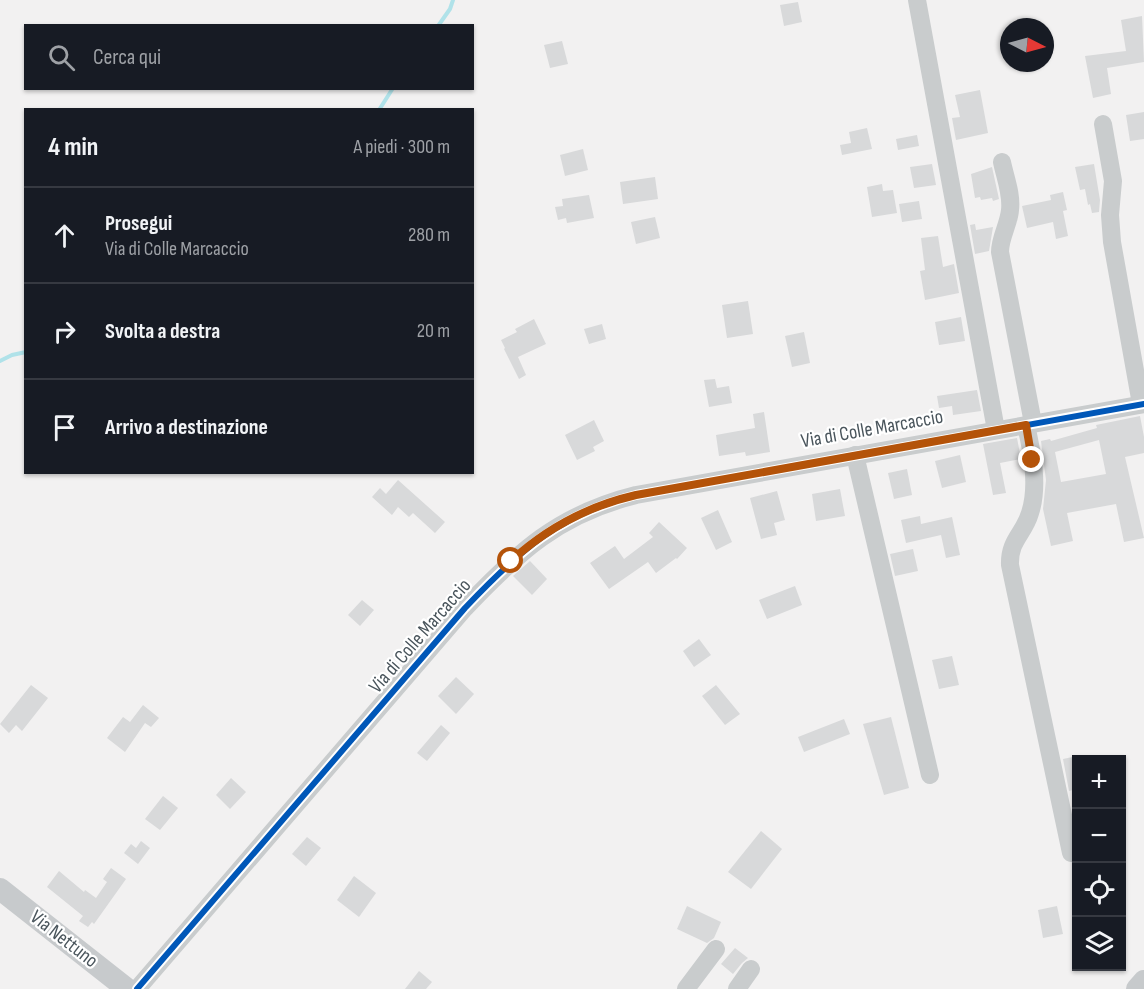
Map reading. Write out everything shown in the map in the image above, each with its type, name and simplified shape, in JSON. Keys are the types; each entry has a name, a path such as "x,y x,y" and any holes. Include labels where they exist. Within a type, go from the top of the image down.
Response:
{"main road":[{"name":"Via Nettuno","path":"0,889 127,989"},
{"path":"1137,989 1144,981"}],"street":[{"path":"917,0 996,430"},
{"path":"1103,124 1113,181 1110,215 1112,242 1143,404"},
{"path":"1002,162 1010,204 1001,237 1000,252 1029,424 1032,460 1032,506 1028,520 1013,543 1010,565 1071,853"},
{"name":"Via di Colle Marcaccio","path":"137,989 459,614 506,566 542,536 581,513 621,498 1143,404"},
{"path":"855,455 930,775"},
{"path":"686,989 716,949"},
{"path":"737,989 751,969"}],"building":[{"path":"798,2 802,22 784,26 780,5"},
{"path":"1142,16 1144,62 1107,68 1111,94 1093,98 1085,56 1126,51 1121,20"},
{"path":"562,41 568,64 550,68 544,45"},
{"path":"980,90 988,133 956,140 952,118 960,117 955,95"},
{"path":"1144,112 1144,139 1130,141 1126,115"},
{"path":"867,128 872,149 842,155 840,145 851,143 849,132"},
{"path":"917,135 919,146 898,150 896,139"},
{"path":"583,149 588,170 565,176 560,155"},
{"path":"932,164 936,185 914,188 910,167"},
{"path":"1094,164 1100,200 1099,212 1092,213 1085,189 1080,190 1075,167"},
{"path":"992,167 999,199 993,201 992,198 981,200 980,197 975,198 971,174"},
{"path":"655,177 658,199 623,204 620,182"},
{"path":"882,184 883,191 893,190 897,213 872,217 867,187"},
{"path":"1063,192 1067,210 1063,211 1068,236 1056,239 1053,222 1027,228 1022,206 1051,200 1050,195"},
{"path":"589,195 594,218 567,223 566,218 558,220 555,207 563,206 562,199"},
{"path":"919,201 922,219 902,222 899,204"},
{"path":"655,217 660,238 636,244 631,222"},
{"path":"975,224 976,230 993,227 989,251 975,254 970,225"},
{"path":"938,236 943,267 954,264 959,293 925,300 920,271 925,270 921,238"},
{"path":"748,301 753,334 727,338 722,305"},
{"path":"961,317 965,341 939,345 935,322"},
{"path":"534,319 546,344 518,357 526,375 519,379 501,340 517,332 515,329"},
{"path":"602,324 606,339 589,344 584,329"},
{"path":"804,332 810,363 792,367 785,336"},
{"path":"715,379 717,388 729,386 732,403 709,407 704,380"},
{"path":"977,390 981,411 953,415 952,406 939,408 937,396"},
{"path":"764,412 770,452 746,456 745,452 719,456 716,435 755,428 753,414"},
{"path":"1140,416 1144,453 1125,457 1144,538 1124,542 1116,504 1067,513 1073,541 1051,546 1043,509 1046,480 1041,441 1050,439 1051,441 1097,428 1096,425","holes":["1099,440 1106,474 1061,482 1055,452"]},
{"path":"594,420 604,441 593,447 595,451 577,460 565,435"},
{"path":"1017,438 1021,459 1000,463 1006,493 993,495 983,444"},
{"path":"960,455 966,482 942,488 935,461"},
{"path":"907,469 912,495 894,499 888,473"},
{"path":"398,480 445,522 435,533 413,513 409,517 398,507 392,515 372,497 380,488 386,494"},
{"path":"840,489 845,516 816,521 812,494"},
{"path":"777,491 785,520 774,523 777,535 761,539 750,498"},
{"path":"718,510 732,542 716,550 701,518"},
{"path":"920,516 921,524 952,517 960,555 946,558 941,535 906,543 901,520"},
{"path":"659,522 687,548 677,559 656,573 648,562 609,589 590,563 615,546 624,559 653,537 649,533"},
{"path":"913,549 918,571 895,576 890,554"},
{"path":"530,561 547,579 532,595 513,576"},
{"path":"795,586 802,605 767,619 759,600"},
{"path":"362,600 374,610 360,626 348,615"},
{"path":"699,639 711,655 694,667 683,651"},
{"path":"952,656 959,685 939,689 932,660"},
{"path":"456,677 474,694 456,714 438,696"},
{"path":"31,685 48,698 22,731 16,725 9,733 0,724"},
{"path":"716,685 740,714 725,725 702,696"},
{"path":"143,705 159,718 151,727 145,723 125,752 107,738 123,717 130,722"},
{"path":"891,717 909,788 884,795 863,724"},
{"path":"844,719 850,734 804,752 798,737"},
{"path":"441,725 450,733 427,761 417,753"},
{"path":"1072,757 1072,790 1069,791 1063,759"},
{"path":"231,778 246,792 230,809 216,795"},
{"path":"163,796 178,808 160,830 145,819"},
{"path":"761,831 782,849 751,889 728,872"},
{"path":"307,837 321,848 306,866 292,854"},
{"path":"141,841 150,848 138,864 124,853 131,844 136,848"},
{"path":"111,868 126,879 94,924 92,922 88,927 79,921 83,916 47,887 59,871 84,892 85,890 96,898 107,882 103,879"},
{"path":"354,876 376,893 359,917 337,900"},
{"path":"687,906 721,922 714,938 707,943 677,929"},
{"path":"1057,906 1063,934 1043,938 1038,910"},
{"path":"735,948 748,958 733,974 721,964"},
{"path":"419,971 432,982 426,989 405,989"}],"waterway":[{"path":"439,24 450,9 453,0"},
{"path":"380,108 392,90"},
{"path":"0,361 24,352"}],"cycle path":[{"path":"137,989 465,608 503,569 562,524 609,503 636,495 1144,404"}],"route":[{"path":"511,561 549,531 572,517 621,498 636,495 1026,425 1032,460"}]}
